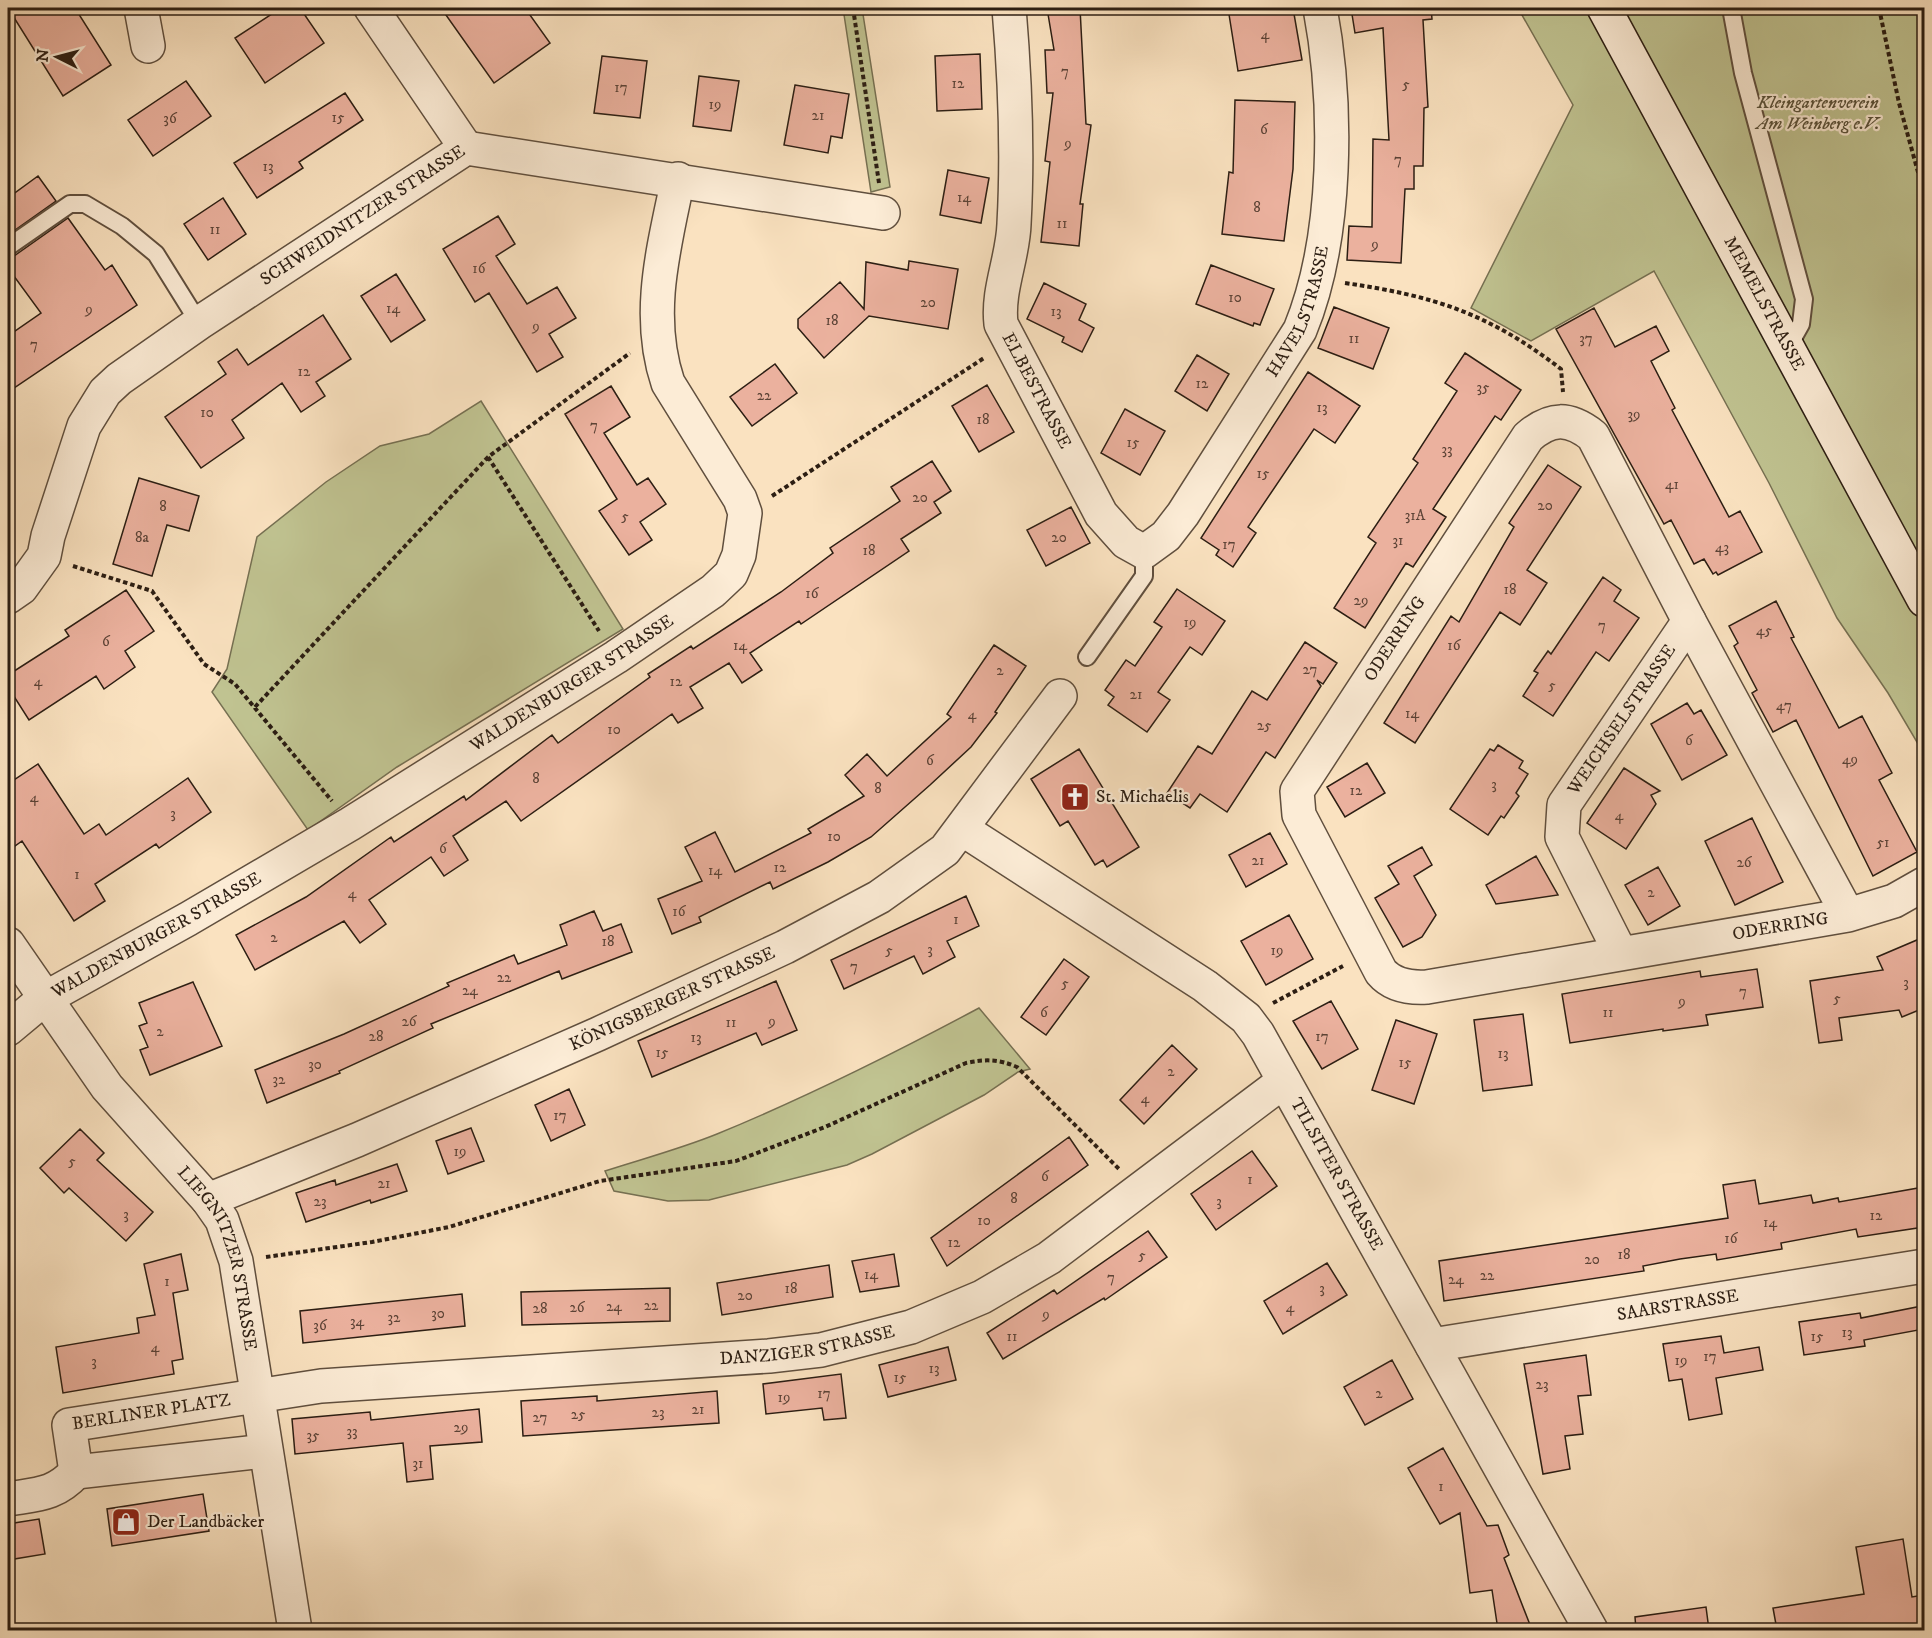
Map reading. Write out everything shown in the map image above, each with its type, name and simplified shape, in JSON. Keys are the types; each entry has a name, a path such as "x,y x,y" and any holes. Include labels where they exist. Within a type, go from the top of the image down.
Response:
{"street":[{"path":"141,8 148,46"},
{"path":"371,8 466,147"},
{"name":"ELBESTRASSE","path":"1009,8 1016,169 1015,216 999,305 1001,324 1101,514 1135,547"},
{"name":"HAVELSTRASSE","path":"1135,547 1166,536 1183,514 1300,330 1317,280 1324,245 1332,120 1330,72 1320,8"},
{"name":"MEMELSTRASSE","path":"1604,8 1924,600"},
{"name":"SCHWEIDNITZER STRASSE","path":"8,597 21,588 44,556 48,536 84,426 95,406 119,379 199,323 466,147 883,213"},
{"path":"678,179 659,270 657,333 661,362 668,383 740,500 745,513"},
{"name":"ODERRING","path":"1848,915 1689,621 1593,436 1581,427 1561,420 1550,421 1528,437 1301,781 1297,791 1299,815 1370,952 1386,978 1417,988 1848,915 1894,902 1924,884"},
{"name":"WALDENBURGER STRASSE","path":"8,1029 44,999 188,919 350,824 616,657 713,591 731,574 740,555 745,513"},
{"name":"WEICHSELSTRASSE","path":"1620,952 1562,837 1564,805 1689,621"},
{"name":"KÖNIGSBERGER STRASSE","path":"208,1200 357,1140 598,1034 837,922 879,897 936,857 962,829 1060,696"},
{"name":"TILSITER STRASSE","path":"962,829 1205,986 1246,1018 1258,1034 1592,1630"},
{"name":"LIEGNITZER STRASSE","path":"8,944 107,1088 208,1200 222,1220 236,1261 294,1630"},
{"name":"DANZIGER STRASSE","path":"256,1395 321,1386 449,1375 769,1356 820,1350 911,1327 982,1297 1049,1258 1284,1081"},
{"name":"SAARSTRASSE","path":"1432,1345 1924,1266"},
{"name":"BERLINER PLATZ","path":"76,1472 69,1425 256,1395"},
{"path":"8,1499 48,1493 63,1487 76,1472 266,1451"}],"lane":[{"path":"1731,8 1743,73 1804,299 1801,324 1787,349"},
{"path":"8,247 70,204 85,204 123,226 156,254 199,323"},
{"path":"1087,657 1144,576 1135,547"}],"path":[{"path":"853,8 883,213"},
{"path":"1879,8 1899,103 1924,194"},
{"path":"1317,280 1413,294 1452,305 1480,318 1561,369 1564,389 1561,420"},
{"path":"255,707 488,457 657,333"},
{"path":"745,513 1010,341"},
{"path":"488,457 616,657"},
{"path":"44,556 152,591 204,664 235,684 350,824"},
{"path":"1246,1018 1370,952"},
{"path":"236,1261 421,1233 478,1219 567,1189 600,1181 712,1167 736,1161 825,1127 956,1067 983,1059 1002,1060 1017,1067 1104,1154"}],"green space":[{"path":"843,8 862,8 890,187 871,192"},
{"name":"Kleingartenverein Am Weinberg e.V.","path":"1518,8 1924,8 1924,754 1888,693 1837,618 1769,483 1654,271 1531,341 1471,308 1573,105"},
{"path":"481,401 623,629 397,767 308,830 212,692 227,669 257,537 326,482 380,446 429,434"},
{"path":"979,1008 1030,1069 1018,1072 984,1095 872,1154 847,1165 709,1200 668,1201 614,1191 605,1171 689,1144 751,1120 850,1074"}],"building":[{"path":"8,8 75,8 111,65 63,96"},
{"path":"281,8 300,8 324,43 265,83 235,38"},
{"path":"441,8 525,8 550,43 494,83"},
{"path":"1047,8 1080,8 1086,124 1091,125 1080,204 1083,204 1079,246 1041,242 1050,162 1045,161 1053,93 1047,93 1045,50 1054,50"},
{"path":"1228,8 1293,8 1302,60 1238,71"},
{"path":"1351,8 1431,8 1432,19 1423,20 1428,107 1424,108 1423,166 1414,166 1414,189 1405,189 1401,263 1347,260 1349,226 1372,227 1373,139 1389,140 1383,28 1355,33"},
{"path":"980,54 982,109 937,111 935,56"},
{"path":"602,56 647,61 640,118 594,113"},
{"path":"699,76 739,81 731,131 693,126"},
{"path":"186,81 211,116 153,156 128,120"},
{"path":"795,85 849,94 842,138 831,136 828,153 784,145"},
{"path":"345,93 363,120 299,162 303,168 257,198 234,163"},
{"path":"1235,100 1295,102 1293,169 1284,241 1222,234 1229,172 1233,173"},
{"path":"948,170 989,178 981,223 940,215"},
{"path":"38,176 56,201 8,235 8,198"},
{"path":"223,198 246,234 208,260 184,224"},
{"path":"498,216 515,244 496,256 527,304 557,287 576,318 549,334 563,357 537,372 489,293 475,302 443,249"},
{"path":"68,218 105,270 112,265 137,305 8,392 8,336 41,313 8,268 8,257 14,256"},
{"path":"909,261 958,269 948,329 869,316 824,358 798,328 798,319 840,282 864,309 866,262 908,270"},
{"path":"1211,265 1274,289 1260,325 1254,323 1253,326 1196,304"},
{"path":"396,274 425,320 391,342 361,296"},
{"path":"1044,283 1086,304 1079,320 1094,328 1082,352 1062,342 1064,337 1027,319"},
{"path":"1334,307 1389,328 1373,369 1318,348"},
{"path":"1594,308 1615,347 1656,326 1669,351 1651,361 1675,408 1672,410 1729,517 1740,511 1762,552 1718,575 1716,572 1713,574 1704,559 1694,564 1671,520 1664,524 1556,329"},
{"path":"323,315 351,359 316,382 325,396 301,412 282,383 232,420 244,438 201,468 165,417 226,374 218,362 237,349 248,365"},
{"path":"1465,353 1521,390 1501,420 1495,416 1433,509 1446,517 1413,567 1406,563 1365,628 1334,608 1376,543 1368,537 1418,463 1413,459 1457,391 1445,383"},
{"path":"1197,355 1229,374 1207,411 1175,391"},
{"path":"775,364 797,393 752,426 730,397"},
{"path":"1308,372 1360,406 1335,443 1314,429 1248,527 1256,533 1233,567 1216,555 1219,550 1201,538"},
{"path":"987,385 1014,432 979,452 952,406"},
{"path":"611,386 630,417 604,433 637,485 648,478 666,504 640,522 652,540 629,555 599,511 617,499 565,414"},
{"path":"1125,409 1165,431 1140,475 1101,453"},
{"path":"932,461 951,491 934,502 941,513 901,539 909,551 801,624 799,621 750,653 762,670 742,683 729,663 690,687 703,708 678,723 672,714 521,821 506,801 453,836 468,860 444,876 431,857 369,900 386,924 360,943 344,921 255,970 236,935 306,897 391,837 394,842 464,796 466,800 552,735 558,743 650,677 648,674 691,646 693,649 781,592 833,553 830,548 900,501 891,487"},
{"path":"1548,465 1581,487 1527,570 1547,583 1520,625 1500,612 1415,743 1384,723 1451,616 1459,622 1514,527 1509,523"},
{"path":"139,478 199,496 189,531 167,525 152,576 113,564"},
{"path":"1071,507 1090,543 1046,566 1027,530"},
{"path":"1603,577 1621,590 1614,601 1639,618 1609,661 1596,652 1553,716 1523,696 1538,673 1534,671 1548,651 1551,654"},
{"path":"1177,589 1225,621 1202,655 1190,647 1158,692 1170,700 1147,732 1108,705 1114,697 1105,690 1126,660 1135,666 1162,627 1154,622"},
{"path":"126,590 154,631 125,651 135,667 104,689 96,676 29,720 8,687 8,675 69,636 65,630"},
{"path":"1776,601 1794,637 1791,638 1839,728 1862,716 1892,773 1879,780 1917,852 1873,876 1796,720 1773,732 1752,693 1757,690 1734,646 1738,643 1729,626"},
{"path":"1305,642 1337,663 1323,684 1317,680 1321,686 1275,758 1266,752 1227,812 1200,794 1190,808 1167,793 1198,746 1212,754 1252,691 1267,700"},
{"path":"994,645 1026,666 995,712 997,713 971,747 930,785 871,837 828,862 773,889 770,882 699,917 701,922 672,934 658,899 702,881 685,847 715,832 735,872 811,833 808,829 864,796 845,775 867,754 887,776 951,717 947,714"},
{"path":"1687,703 1694,714 1701,710 1727,755 1682,780 1651,724"},
{"path":"1498,745 1523,761 1519,768 1528,774 1516,793 1519,796 1504,818 1501,816 1488,835 1450,809 1490,749 1494,751"},
{"name":"St. Michaelis","path":"1079,749 1139,847 1107,867 1103,860 1095,865 1068,821 1060,826 1031,779"},
{"path":"1367,763 1385,793 1345,817 1327,787"},
{"path":"38,764 84,834 99,824 106,835 188,778 211,812 159,848 156,844 95,884 105,901 74,921 22,841 8,851 8,784"},
{"path":"1624,768 1660,791 1651,795 1656,804 1626,849 1587,823"},
{"path":"1752,818 1783,882 1735,905 1705,841"},
{"path":"1270,833 1287,864 1246,887 1229,855"},
{"path":"1422,847 1432,865 1414,876 1436,915 1422,937 1403,947 1375,898 1399,884 1388,866"},
{"path":"1536,856 1558,895 1496,904 1486,885"},
{"path":"1658,867 1680,906 1648,925 1625,885"},
{"path":"966,896 979,926 947,941 955,957 923,974 914,956 844,989 831,960"},
{"path":"594,911 603,931 621,924 632,952 562,979 559,971 431,1024 433,1028 339,1071 340,1073 267,1103 255,1070 344,1034 449,986 447,983 514,955 518,964 567,945 560,925"},
{"path":"1289,915 1313,959 1266,985 1241,941"},
{"path":"1924,937 1924,1008 1902,1017 1899,1010 1839,1018 1842,1040 1819,1043 1810,981 1883,970 1877,957"},
{"path":"1064,959 1089,977 1046,1035 1021,1017"},
{"path":"1757,969 1763,1007 1706,1015 1708,1025 1663,1031 1663,1029 1570,1043 1562,994 1700,971 1701,977"},
{"path":"776,981 797,1030 762,1045 756,1033 652,1077 638,1041"},
{"path":"193,982 222,1046 150,1075 140,1050 148,1047 139,1026 147,1023 139,1003"},
{"path":"1331,1001 1358,1049 1322,1069 1293,1021"},
{"path":"1523,1014 1532,1085 1483,1091 1474,1020"},
{"path":"1396,1020 1437,1034 1414,1104 1372,1090"},
{"path":"1172,1045 1197,1069 1144,1124 1120,1100"},
{"path":"569,1089 585,1125 551,1141 535,1105"},
{"path":"471,1128 484,1161 448,1174 436,1141"},
{"path":"80,1129 104,1153 97,1160 153,1212 126,1241 69,1188 64,1193 40,1168"},
{"path":"1069,1137 1088,1165 947,1266 931,1238"},
{"path":"1252,1151 1277,1186 1216,1230 1191,1194"},
{"path":"397,1164 407,1191 371,1203 370,1200 306,1222 296,1193 335,1180 336,1185"},
{"path":"1755,1180 1759,1204 1811,1195 1813,1203 1838,1198 1839,1202 1924,1187 1924,1227 1858,1237 1856,1229 1781,1243 1782,1249 1717,1260 1716,1254 1680,1259 1643,1266 1644,1271 1444,1301 1439,1261 1728,1218 1723,1185"},
{"path":"1148,1231 1167,1257 1105,1300 1104,1298 1003,1359 987,1333 1054,1290 1057,1294"},
{"path":"181,1254 188,1290 173,1293 183,1359 172,1361 174,1374 63,1393 56,1347 139,1333 137,1318 155,1315 144,1264"},
{"path":"894,1254 899,1286 860,1292 852,1261"},
{"path":"1327,1263 1347,1295 1283,1334 1264,1301"},
{"path":"829,1265 833,1297 722,1315 717,1283"},
{"path":"670,1288 670,1321 522,1325 521,1292"},
{"path":"462,1294 465,1326 303,1343 300,1311"},
{"path":"1922,1306 1924,1329 1864,1340 1865,1346 1804,1355 1799,1322 1860,1313 1861,1318"},
{"path":"1721,1336 1724,1353 1759,1347 1763,1370 1716,1378 1722,1414 1689,1420 1682,1379 1669,1381 1663,1344"},
{"path":"948,1347 956,1380 888,1397 879,1365"},
{"path":"1586,1355 1591,1395 1578,1396 1583,1434 1565,1436 1570,1469 1543,1474 1524,1364"},
{"path":"1392,1360 1413,1399 1365,1425 1344,1387"},
{"path":"841,1374 846,1418 824,1420 822,1408 766,1414 763,1384"},
{"path":"717,1391 719,1423 523,1436 521,1401 597,1396 597,1401"},
{"path":"479,1409 482,1442 430,1446 433,1479 407,1482 403,1443 295,1454 292,1419 370,1412 371,1420"},
{"path":"1443,1448 1487,1526 1498,1525 1509,1555 1504,1558 1532,1630 1498,1630 1492,1590 1470,1593 1460,1513 1440,1524 1408,1468"},
{"path":"203,1494 209,1531 112,1546 107,1509"},
{"path":"39,1519 45,1554 8,1560 8,1524"},
{"path":"1903,1539 1912,1597 1924,1595 1924,1630 1777,1630 1773,1608 1864,1594 1856,1547"},
{"path":"1706,1607 1709,1630 1636,1630 1635,1617"}],"place":[{"name":"St. Michaelis","path":"1075,797"},
{"name":"Der Landbäcker","path":"126,1522"}]}
